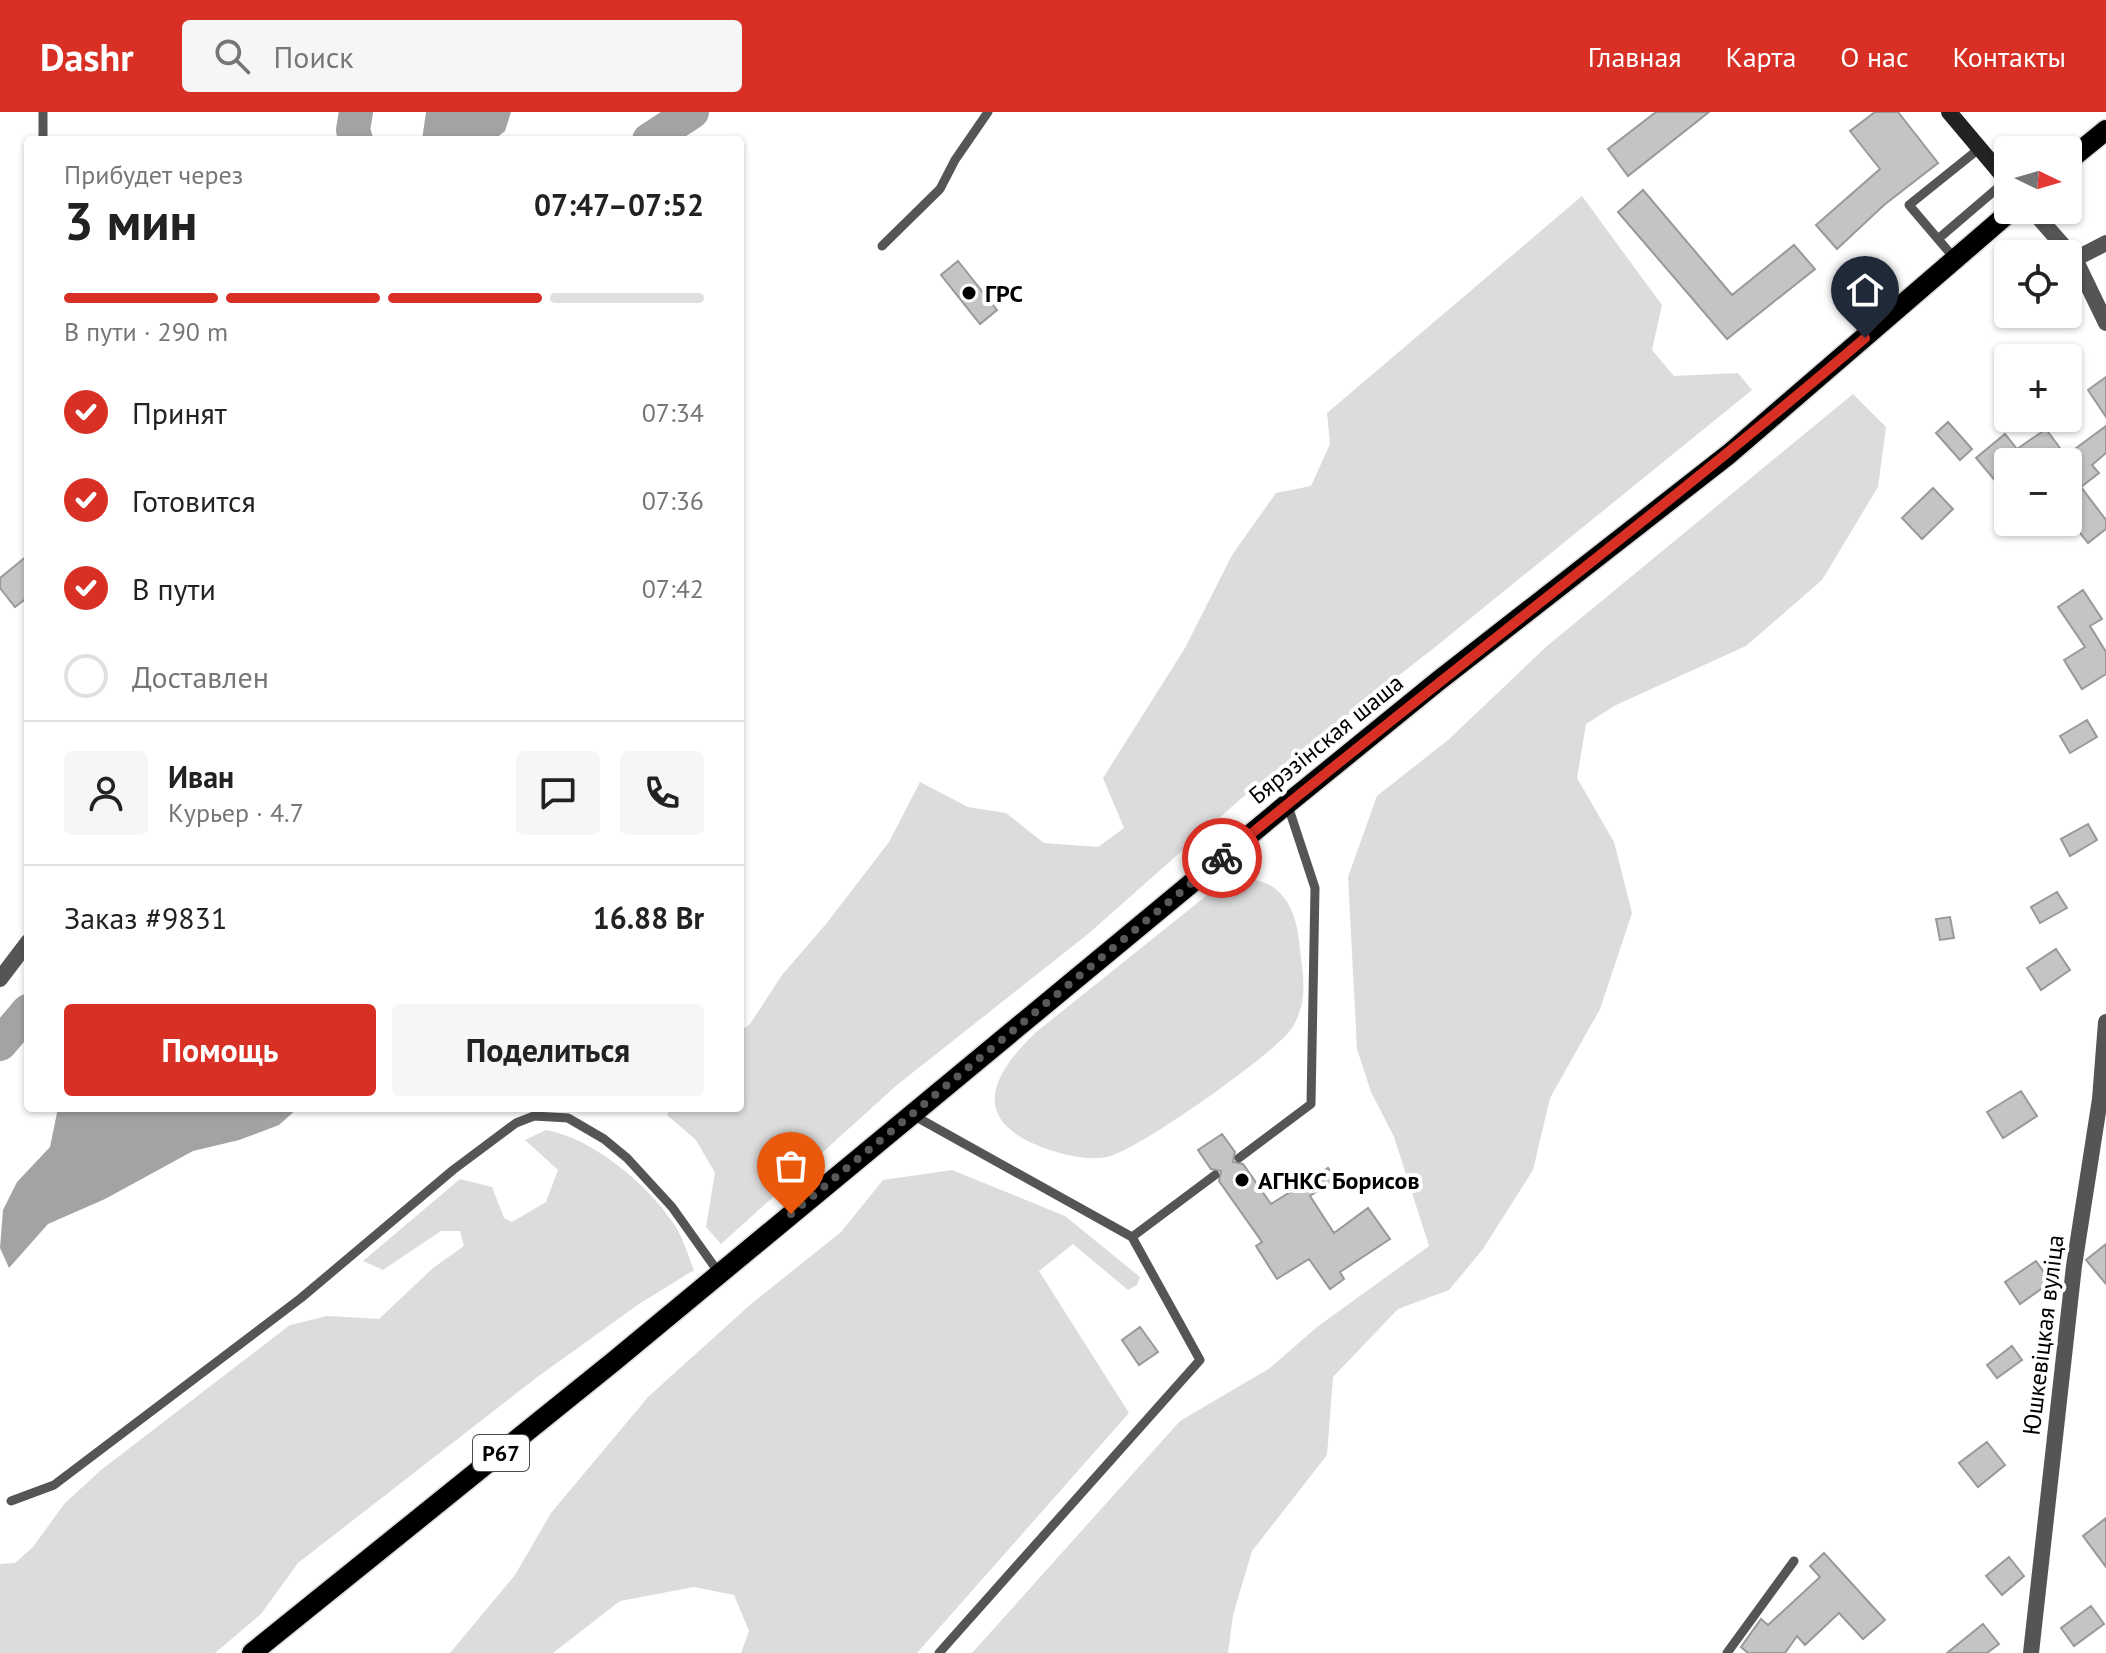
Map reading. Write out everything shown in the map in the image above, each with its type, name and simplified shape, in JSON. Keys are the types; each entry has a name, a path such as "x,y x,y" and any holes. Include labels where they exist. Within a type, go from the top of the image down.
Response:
{"main road":[{"path":"2082,150 2106,130"},
{"name":"Бярэзінская шаша","path":"252,1653 1437,682 1729,454 1996,224"}],"street":[{"path":"1949,112 1994,165"},
{"path":"2044,224 2058,240"},
{"path":"2082,255 2106,243"},
{"path":"2082,273 2106,323"},
{"path":"0,979 24,947"},
{"name":"Юшкевіцкая вуліца","path":"2031,1653 2074,1266 2100,1099 2106,1022"}],"lane":[{"path":"43,112 43,136"},
{"path":"882,246 940,189 955,160 988,112"},
{"path":"1955,260 1909,205 1980,148"},
{"path":"1938,239 1994,192"},
{"path":"1239,1158 1311,1104 1315,888 1287,804"},
{"path":"911,1114 1132,1237 1200,1360 939,1653"},
{"path":"11,1501 54,1485 301,1298 453,1170 516,1123 534,1116 568,1118 604,1139 627,1158 672,1207 719,1273"},
{"path":"1132,1237 1215,1175"},
{"path":"1727,1653 1794,1561"}],"shaded area":[{"path":"426,112 511,112 505,131 499,136 423,136"},
{"path":"1582,196 1662,305 1652,350 1674,376 1738,373 1752,390 1434,648 1244,796 1088,934 897,1085 721,1244 706,1227 715,1173 696,1140 667,1115 669,1112 744,1112 744,1028 750,1024 782,975 889,842 920,782 968,807 1006,813 1044,843 1098,847 1124,828 1103,778 1185,648 1232,555 1276,493 1311,486 1330,444 1327,413"},
{"path":"1853,394 1886,427 1878,487 1822,580 1746,646 1616,705 1586,724 1577,778 1614,842 1632,913 1600,1009 1550,1098 1533,1170 1483,1249 1449,1290 1398,1309 1333,1377 1327,1455 1252,1551 1233,1615 1228,1653 972,1653 1180,1421 1270,1368 1317,1327 1429,1246 1394,1137 1371,1092 1357,1049 1348,877 1377,796 1448,740 1547,646"},
{"path":"1238,881 1260,881 1278,891 1296,923 1303,996 1297,1019 1287,1034 1200,1103 1144,1139 1107,1157 1082,1157 1049,1150 1019,1136 1004,1123 996,1110 995,1096 999,1081 1007,1065 1035,1033 1211,892"},
{"path":"57,1112 294,1112 279,1125 239,1140 193,1151 105,1199 48,1224 9,1268 0,1248 3,1210 17,1182 50,1147"},
{"path":"546,1130 564,1135 600,1153 634,1179 674,1224 694,1270 639,1304 536,1378 298,1563 261,1614 215,1653 0,1653 0,1564 15,1563 33,1547 64,1504 101,1470 290,1325 327,1316 379,1319 433,1268 464,1246 460,1231 441,1231 383,1270 363,1261 460,1179 492,1187 504,1218 512,1222 546,1202 558,1170 525,1140"},
{"path":"952,1170 1065,1216 1140,1277 1137,1285 1128,1290 1073,1244 1039,1271 1129,1413 917,1653 741,1653 749,1631 734,1595 694,1587 620,1601 553,1653 450,1653 515,1575 551,1513 648,1397 751,1304 841,1232 883,1180"}],"building":[{"path":"1656,112 1709,112 1628,176 1608,149"},
{"path":"1875,112 1898,112 1938,163 1884,205 1837,249 1816,225 1880,169 1850,131"},
{"path":"1643,190 1732,295 1794,245 1815,269 1727,339 1618,212"},
{"name":"ГРС","path":"958,261 997,310 980,324 941,275"},
{"path":"2106,377 2106,417 2088,390"},
{"path":"1948,422 1972,449 1960,460 1936,433"},
{"path":"2106,426 2106,453 2092,465 2099,473 2082,486 2082,448 2076,448"},
{"path":"2042,432 2048,432 2060,448 2018,448"},
{"path":"2005,434 2016,448 1994,448 1994,479 1976,458"},
{"path":"1933,488 1953,509 1922,539 1902,518"},
{"path":"2082,488 2106,520 2106,529 2088,543 2082,536"},
{"path":"24,558 24,600 15,607 0,588 0,578"},
{"path":"2083,590 2102,619 2090,626 2106,652 2106,674 2082,689 2064,660 2085,647 2058,607"},
{"path":"2087,720 2097,737 2070,753 2060,736"},
{"path":"2088,824 2097,840 2070,856 2061,839"},
{"path":"2057,892 2067,908 2040,923 2031,907"},
{"path":"1950,917 1954,938 1940,940 1936,919"},
{"path":"2056,949 2070,970 2041,990 2027,968"},
{"path":"2021,1091 2037,1116 2003,1138 1987,1112"},
{"path":"1222,1134 1235,1152 1233,1162 1243,1164 1271,1204 1328,1168 1335,1179 1310,1196 1334,1233 1368,1208 1390,1239 1340,1272 1344,1279 1330,1289 1309,1259 1277,1279 1256,1246 1262,1242 1219,1181 1221,1171 1211,1169 1198,1150"},
{"path":"2106,1244 2106,1284 2086,1260"},
{"path":"2036,1261 2051,1282 2020,1304 2005,1282"},
{"path":"1140,1327 1158,1352 1139,1365 1122,1340"},
{"path":"2012,1346 2022,1360 1997,1378 1987,1365"},
{"path":"1987,1442 2005,1465 1978,1487 1959,1463"},
{"path":"2106,1518 2106,1567 2083,1536"},
{"path":"1824,1553 1885,1620 1863,1639 1839,1613 1805,1645 1797,1636 1785,1653 1748,1653 1741,1647 1761,1619 1768,1625 1820,1577 1810,1566"},
{"path":"2009,1557 2024,1576 2002,1595 1986,1576"},
{"path":"2091,1606 2104,1624 2074,1646 2061,1628"},
{"path":"1983,1624 1999,1644 1987,1653 1947,1653"}],"waterway":[{"path":"355,136 356,112"},
{"path":"655,136 692,112"},
{"path":"0,1044 24,1016"}],"way so far":[{"path":"791,1214 1222,858"}],"place":[{"name":"ГРС","path":"969,293"},
{"name":"АГНКС Борисов","path":"1242,1180"}],"route":[{"path":"1222,858 1437,682 1729,454 1865,338"}]}
